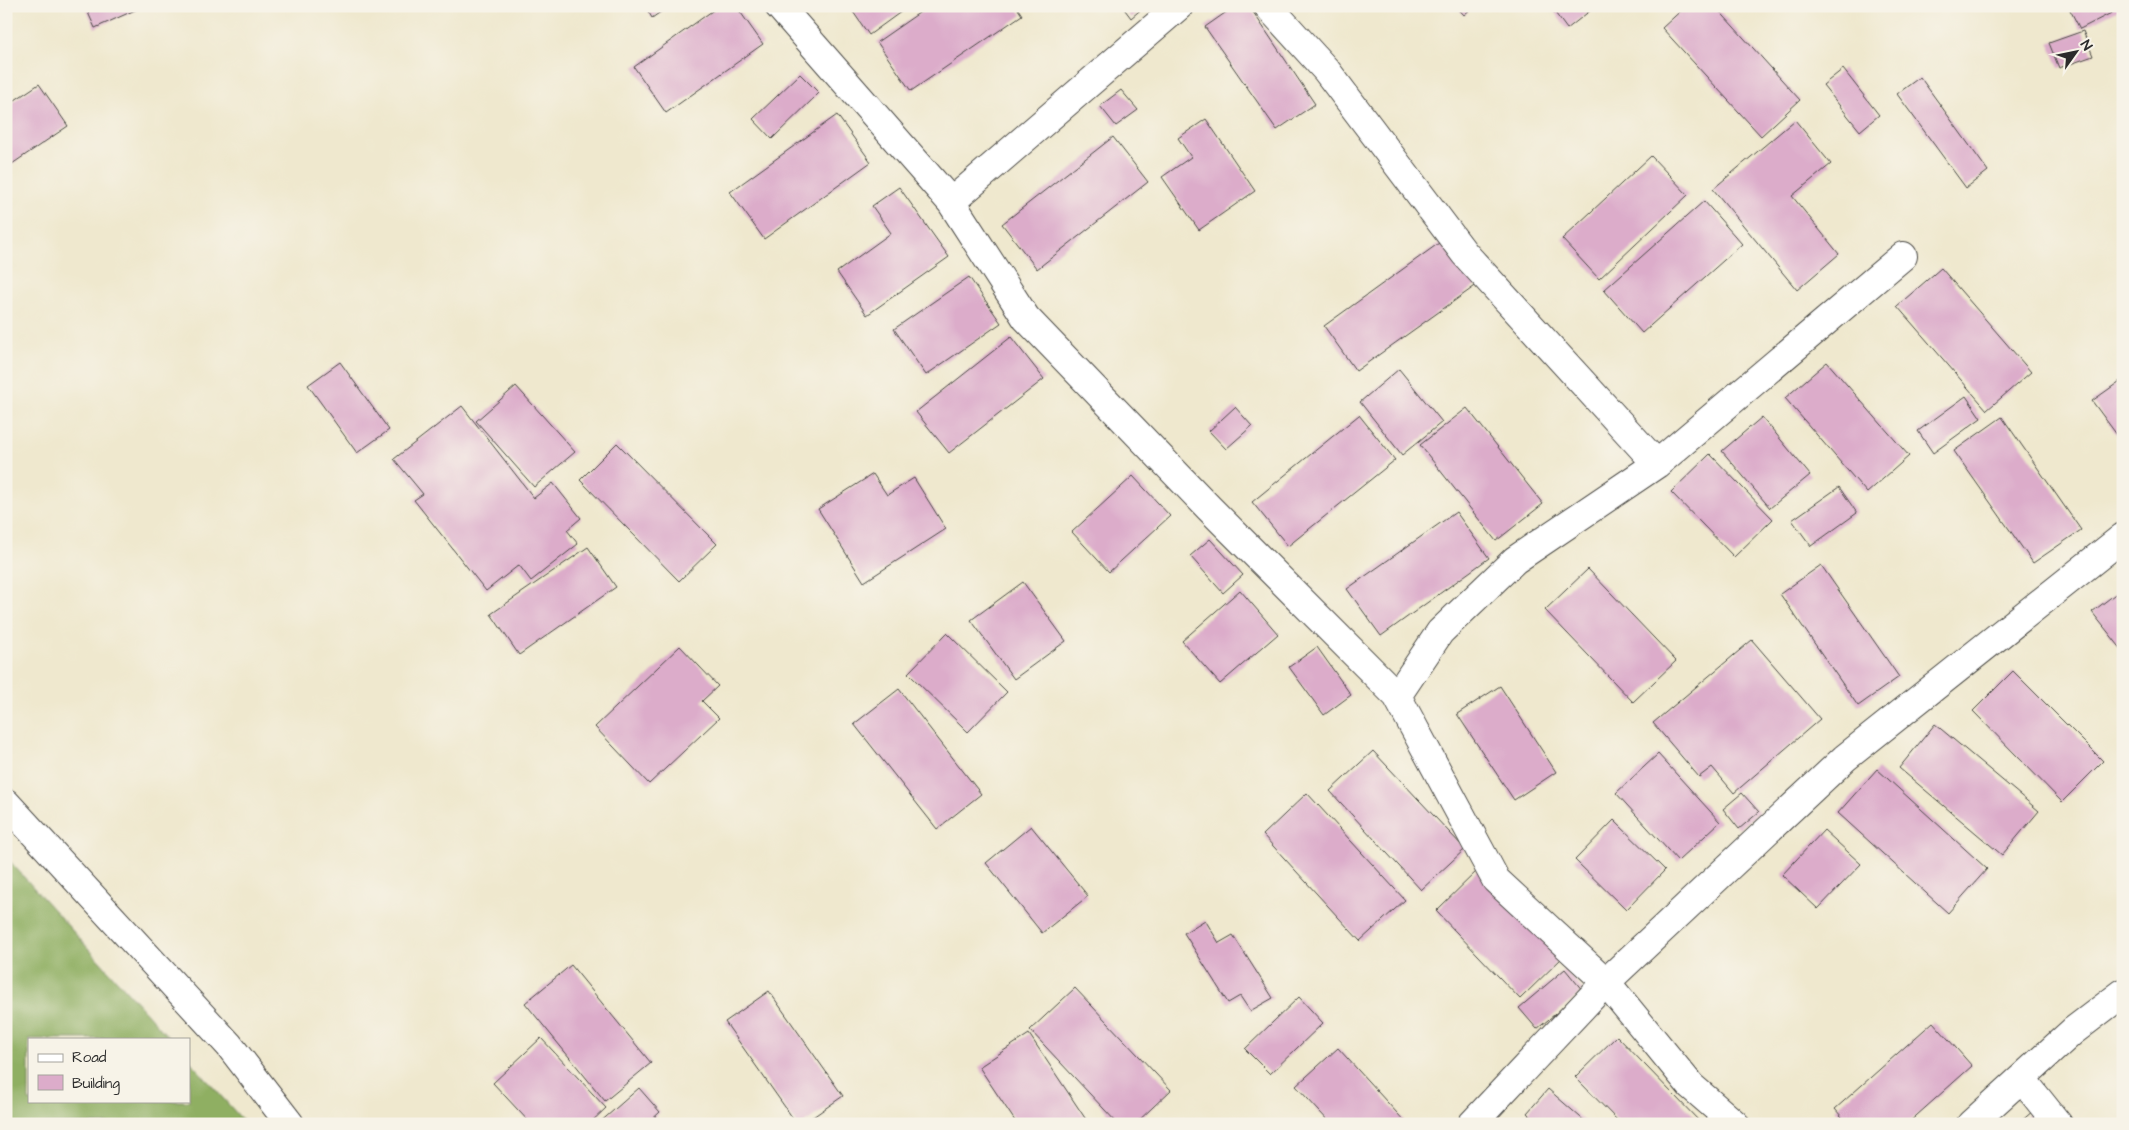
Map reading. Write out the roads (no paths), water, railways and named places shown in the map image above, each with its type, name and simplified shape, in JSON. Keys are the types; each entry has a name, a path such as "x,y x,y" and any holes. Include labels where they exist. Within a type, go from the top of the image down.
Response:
{"street":[{"path":"779,6 951,202 1026,318 1209,508 1397,696 1496,880 1606,982 1691,1086 1735,1124"},
{"path":"951,202 1180,6"},
{"path":"1268,6 1326,70 1465,254 1657,464"},
{"path":"1397,696 1440,632 1515,560 1657,464 1903,256"},
{"path":"1472,1124 1606,982 1845,758 2123,537"},
{"path":"6,804 229,1045 290,1124"},
{"path":"1971,1124 2074,1031 2123,993"},
{"path":"2022,1079 2058,1124"}]}
